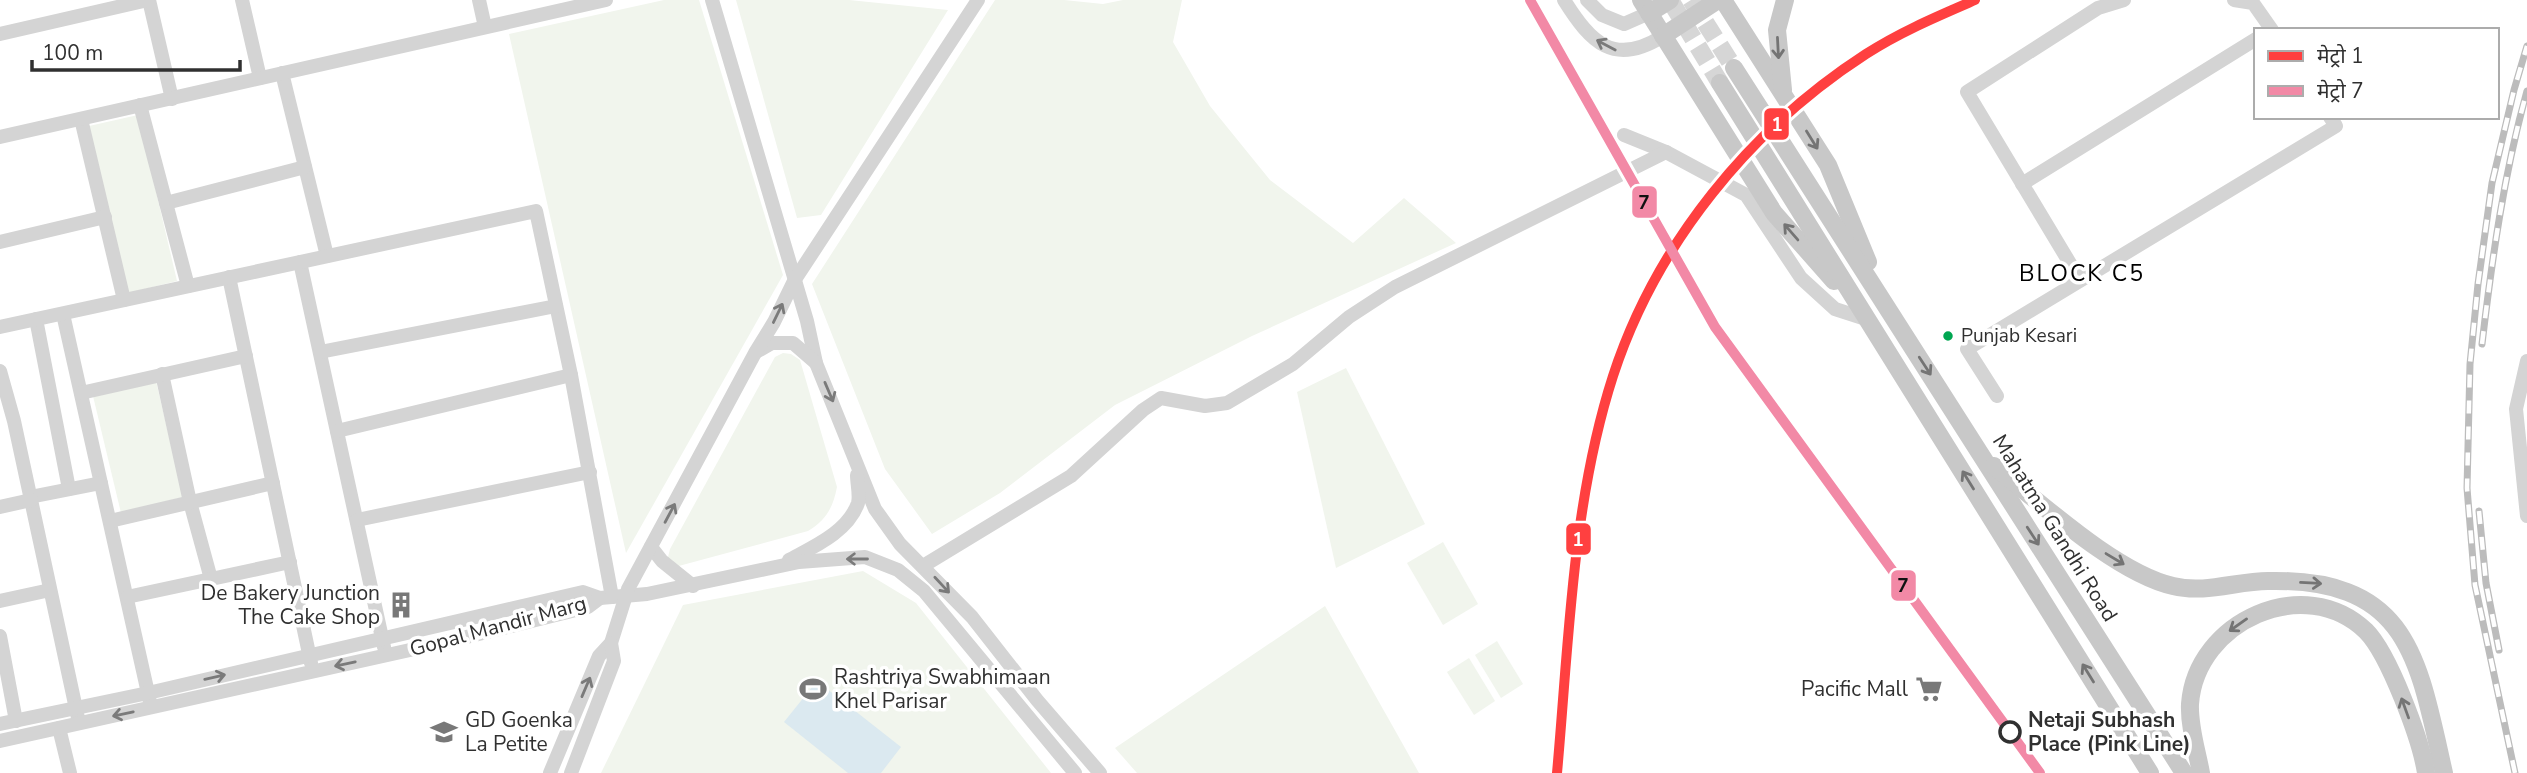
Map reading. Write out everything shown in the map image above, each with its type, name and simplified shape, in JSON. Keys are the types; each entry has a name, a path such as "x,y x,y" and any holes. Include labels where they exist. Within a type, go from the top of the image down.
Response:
{"main road":[{"path":"1670,0 1645,6 1774,214 1868,320"},
{"path":"1663,36 1720,0 1828,165 1888,309"},
{"path":"1784,97 1777,30 1785,0"},
{"path":"1734,68 1888,309"},
{"path":"1720,83 2150,773"},
{"name":"Mahatma Gandhi Road","path":"1888,309 2184,773"},
{"path":"1983,458 2108,555 2147,577 2175,587 2217,588 2266,580 2323,584 2355,593 2370,602 2395,625 2411,655 2427,699 2444,773"},
{"path":"2200,767 2190,704 2197,676 2211,650 2231,629 2256,613 2302,603 2337,612 2353,620 2378,646 2406,708 2426,773"}],"street":[{"path":"0,34 149,0 172,99"},
{"path":"242,0 260,78"},
{"path":"479,0 485,27"},
{"path":"0,137 606,0"},
{"path":"712,0 807,321 816,363 875,509 900,544 972,617 1037,700 1100,773"},
{"path":"613,597 651,547 794,281 978,0"},
{"path":"1564,0 1586,33 1611,50 1629,51 1663,36"},
{"path":"1587,0 1602,15 1624,24 1645,6"},
{"path":"2080,280 1967,92 2098,8 2124,0"},
{"path":"2234,0 2251,1 2271,28"},
{"path":"2022,184 2254,40"},
{"path":"282,73 327,256"},
{"path":"140,105 188,286"},
{"path":"81,119 124,300"},
{"path":"1997,396 1967,349 2336,126 2331,119"},
{"path":"1624,135 1666,152 1745,195 1801,278 1836,309 1868,320"},
{"path":"923,566 1071,475 1143,410 1161,398 1205,407 1227,403 1293,364 1349,317 1395,287 1666,152"},
{"path":"166,203 305,167"},
{"path":"0,327 536,211 571,375 613,597 611,643 614,661 571,773"},
{"path":"0,242 105,218"},
{"path":"300,262 386,655"},
{"path":"229,277 313,671"},
{"path":"320,352 556,306"},
{"path":"63,314 152,708"},
{"path":"36,319 69,489"},
{"path":"755,353 772,343 793,343 816,363"},
{"path":"81,393 246,356"},
{"path":"2527,361 2516,409 2527,516"},
{"path":"0,371 7,422 31,499 79,723"},
{"path":"162,374 190,502 211,579"},
{"path":"337,431 571,375"},
{"path":"774,568 827,539 845,524 859,502 855,456"},
{"path":"357,520 590,472"},
{"path":"0,507 101,483"},
{"path":"110,521 273,483"},
{"path":"651,547 662,561 693,586"},
{"path":"613,597 693,586 799,562 865,557 898,570 924,591 1075,773"},
{"path":"127,597 290,562"},
{"path":"0,601 50,590"},
{"name":"Gopal Mandir Marg","path":"0,724 148,693 583,592 613,597"},
{"name":"Gopal Mandir Marg","path":"0,741 386,655 588,607 613,597"},
{"path":"550,773 598,656 611,643"},
{"path":"1,645 16,721"},
{"path":"1024,712 1037,700"},
{"path":"59,728 69,773"}],"shaded area":[{"path":"664,0 699,0 783,275 626,553 509,34"},
{"path":"736,0 849,0 948,10 821,215 797,218"},
{"path":"995,0 1064,0 1103,4 1123,0 1182,0 1173,42 1210,106 1270,180 1353,243 1404,198 1456,243 1252,336 1115,405 1000,493 932,534 885,469 812,284"},
{"path":"138,115 177,281 128,293 89,126"},
{"path":"783,353 791,354 800,360 837,487 831,507 824,518 808,531 675,567 667,561 670,549 775,357"},
{"path":"1346,368 1425,524 1336,568 1297,392"},
{"path":"156,381 183,497 121,513 93,396"},
{"path":"1443,542 1478,604 1443,625 1407,563"},
{"name":"Rashtriya Swabhimaan Khel Parisar","path":"863,571 916,603 1051,773 601,773 683,605"},
{"path":"1325,606 1419,773 1137,773 1115,748"},
{"path":"1497,641 1523,684 1501,698 1475,655"},
{"path":"1469,658 1495,701 1474,715 1447,672"},
{"path":"817,681 901,747 881,773 848,773 784,722"}],"tunnel":[{"path":"1670,0 1720,83"},
{"path":"1691,0 1734,68"}],"railway":[{"path":"2515,773 2475,585 2467,488 2470,364 2478,284 2492,183 2527,46"},
{"path":"2482,344 2500,216 2527,91"},
{"path":"2479,511 2486,583 2499,650"}],"metro line":[{"name":"7","path":"1530,0 1715,327 2040,773"},
{"name":"1","path":"1557,773 1574,573 1589,473 1613,376 1631,327 1654,281 1681,236 1712,194 1746,154 1784,117 1824,84 1879,46 1975,0"}],"place":[{"name":"Punjab Kesari","path":"1948,336"},
{"name":"De Bakery Junction The Cake Shop","path":"401,605"},
{"name":"Rashtriya Swabhimaan Khel Parisar","path":"813,689"},
{"name":"Pacific Mall","path":"1929,689"},
{"name":"GD Goenka La Petite","path":"444,732"},
{"name":"Netaji Subhash Place (Pink Line)","path":"2010,732"}],"district":[{"name":"BLOCK C5","path":"2082,273"}]}
